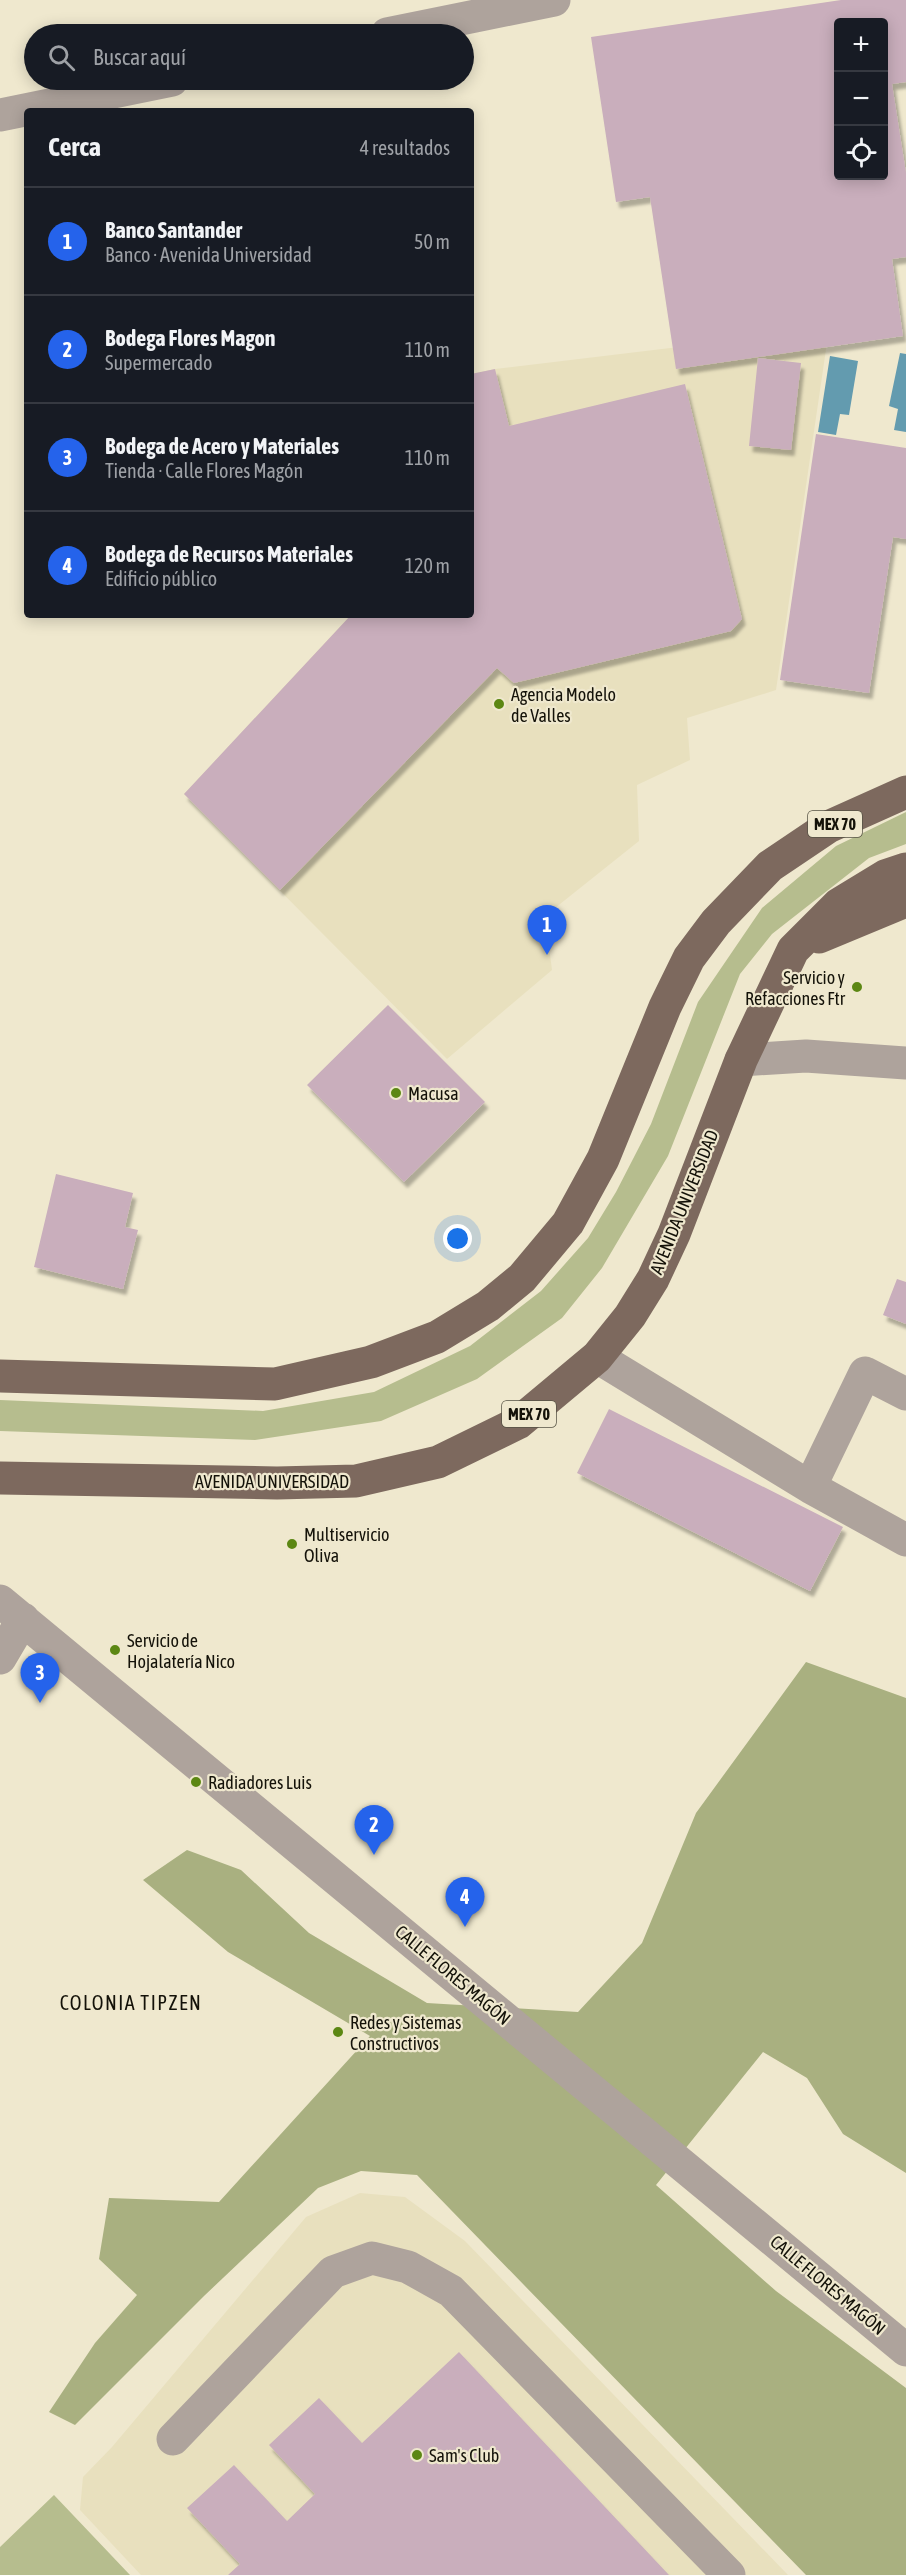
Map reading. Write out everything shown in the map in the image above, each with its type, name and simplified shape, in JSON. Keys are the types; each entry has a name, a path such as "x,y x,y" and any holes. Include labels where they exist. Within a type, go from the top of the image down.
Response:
{"main road":[{"path":"828,827 906,780"},
{"name":"MEX 70","path":"0,1376 275,1384 371,1362 437,1337 488,1306 522,1278 568,1222 603,1159 665,1007 689,958 716,922 770,866 828,827 906,792"},
{"name":"AVENIDA UNIVERSIDAD","path":"0,1478 277,1483 356,1481 438,1462 518,1423 597,1357 630,1316 653,1279 674,1234 741,1060 793,950 839,904 885,876 906,869"},
{"path":"793,950 842,926 906,901"}],"street":[{"path":"413,24 447,11 554,0"},
{"path":"34,108 122,90"},
{"path":"0,115 24,110"},
{"path":"741,1060 806,1056 906,1063"},
{"path":"597,1357 810,1487 906,1540"},
{"path":"810,1487 866,1373 906,1394"},
{"path":"0,1658 11,1610"},
{"name":"CALLE FLORES MAGÓN","path":"11,1610 906,2350"},
{"path":"173,2439 333,2272 372,2258 408,2267 451,2291 729,2575"}],"shaded area":[{"name":"Agencia Modelo de Valles","path":"829,329 776,690 687,718 690,760 637,785 639,841 545,916 552,970 447,1059 184,794 348,618 474,618 474,373"},
{"path":"360,2193 405,2197 465,2241 788,2575 141,2575 80,2510 83,2477 112,2447 306,2217"}],"green space":[{"path":"906,812 906,844 869,858 772,934 740,974 668,1156 602,1268 562,1318 477,1379 381,1421 255,1440 0,1431 0,1400 263,1411 374,1392 470,1346 541,1291 588,1238 616,1192 651,1124 698,1002 762,908 836,846"},
{"path":"806,1662 906,1698 906,2173 843,2134 807,2078 763,2052 656,2185 776,2291 906,2388 906,2575 806,2575 417,2175 361,2171 318,2188 204,2296 75,2425 49,2412 95,2343 137,2295 99,2259 109,2198 219,2202 370,2036 228,1952 143,1880 187,1850 241,1870 309,1933 427,2003 578,2012 642,1943 696,1813"},
{"path":"54,2495 130,2575 0,2575 0,2547"}],"water":[{"path":"900,353 906,354 906,432 894,430 898,409 889,406"},
{"path":"830,356 858,361 849,415 840,414 836,435 818,432"}],"building":[{"path":"841,0 906,0 906,82 892,84 906,173 906,257 892,259 903,336 676,369 650,197 616,202 591,37"},
{"path":"758,358 801,363 791,450 749,446"},
{"path":"495,369 509,426 685,384 742,619 731,631 514,683 497,668 280,890 184,794 348,618 474,618 474,373"},
{"path":"816,434 906,448 906,539 893,537 869,693 780,680"},
{"name":"Macusa","path":"388,1005 485,1102 404,1182 307,1085"},
{"path":"56,1174 133,1193 125,1227 138,1230 123,1289 34,1267"},
{"path":"897,1279 906,1282 906,1324 883,1315"},
{"path":"609,1409 843,1527 810,1591 577,1473"},
{"name":"Sam's Club","path":"459,2352 669,2575 228,2575 240,2564 187,2508 234,2465 287,2521 315,2494 269,2445 319,2398 362,2443"}],"place":[{"name":"Agencia Modelo de Valles","path":"499,704"},
{"name":"Banco Santander","path":"547,955"},
{"name":"Servicio y Refacciones Ftr","path":"857,987"},
{"name":"Macusa","path":"396,1093"},
{"name":"Multiservicio Oliva","path":"292,1544"},
{"name":"Servicio de Hojalatería Nico","path":"115,1650"},
{"name":"Bodega de Acero y Materiales","path":"40,1703"},
{"name":"Radiadores Luis","path":"196,1782"},
{"name":"Bodega Flores Magon","path":"374,1855"},
{"name":"Bodega de Recursos Materiales","path":"465,1927"},
{"name":"Redes y Sistemas Constructivos","path":"338,2032"},
{"name":"Sam's Club","path":"417,2455"}],"district":[{"name":"COLONIA TIPZEN","path":"131,2002"}]}
